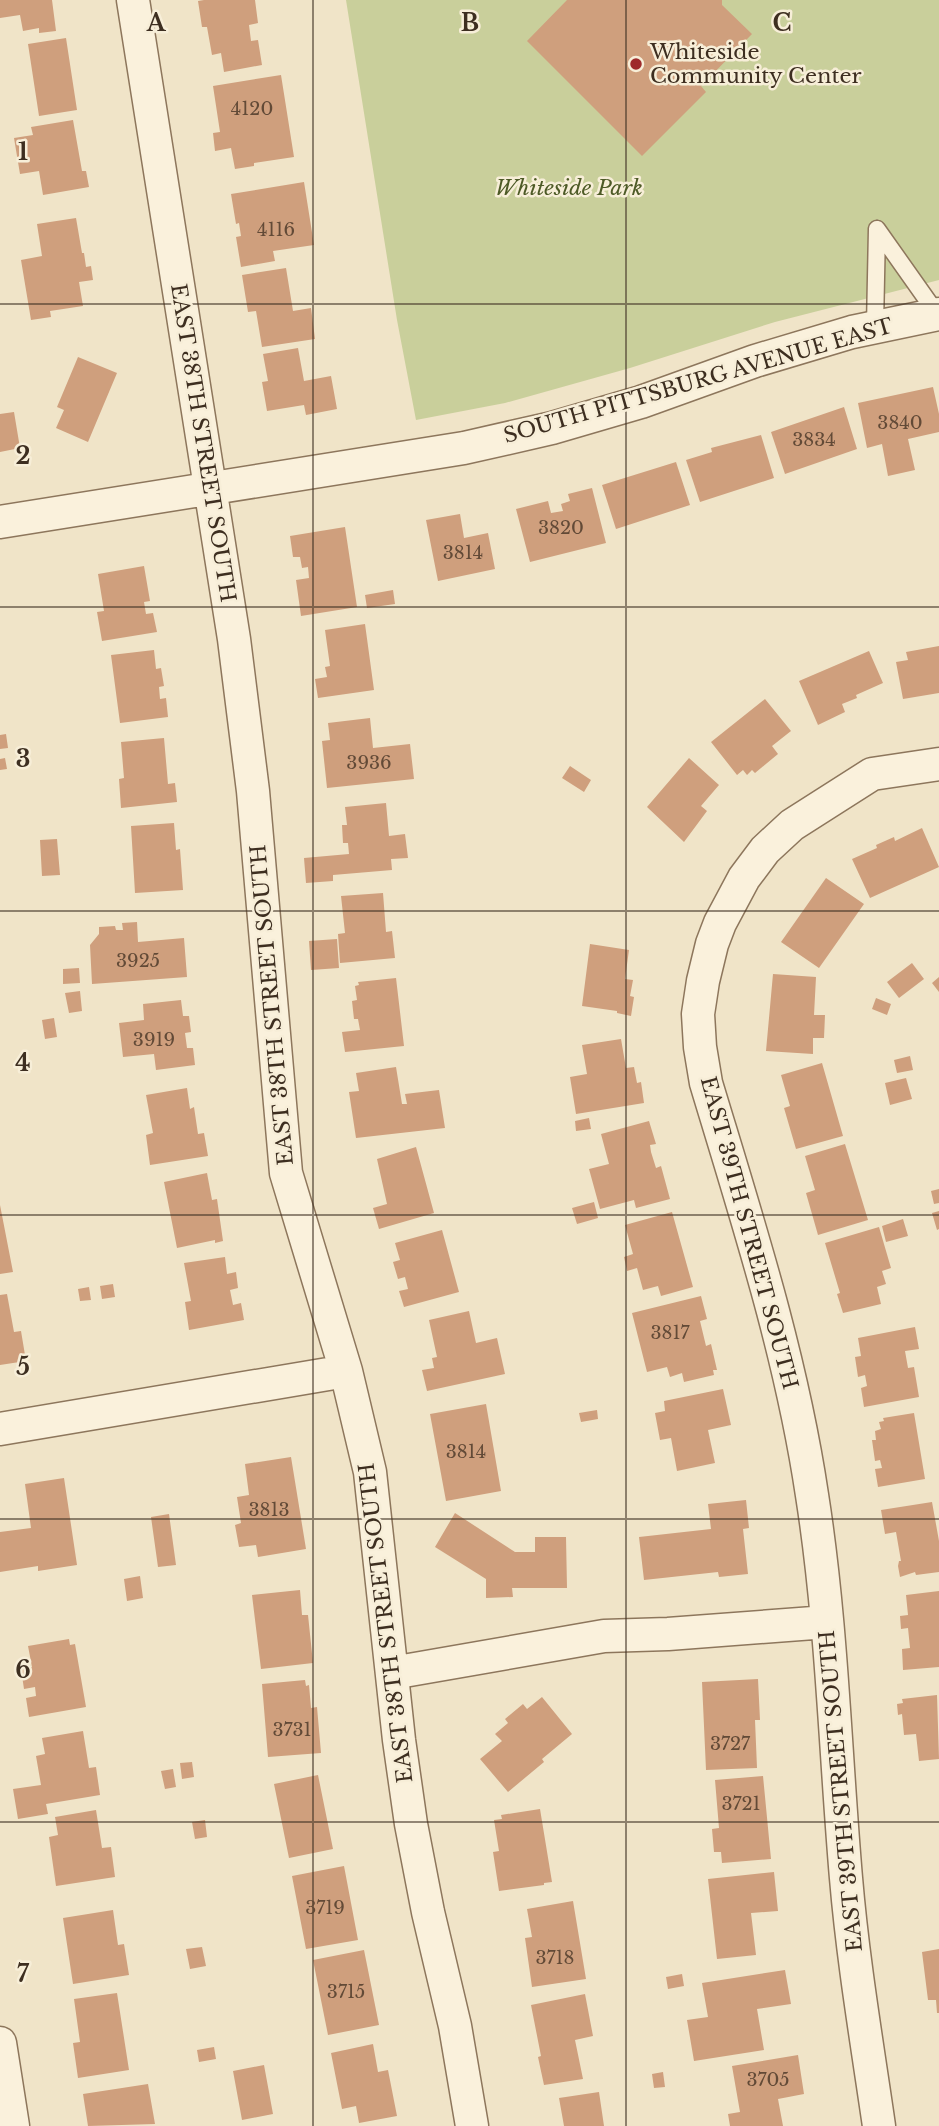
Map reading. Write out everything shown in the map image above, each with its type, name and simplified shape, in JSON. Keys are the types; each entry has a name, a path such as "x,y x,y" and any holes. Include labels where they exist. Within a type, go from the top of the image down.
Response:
{"street":[{"name":"EAST 38TH STREET SOUTH","path":"133,0 234,639 253,791 286,1173 346,1371 372,1483 411,1824 428,1912 455,2026 472,2126"},
{"name":"SOUTH PITTSBURG AVENUE EAST","path":"0,522 464,448 552,428 641,402 755,361 875,326 938,314"},
{"name":"EAST 39TH STREET SOUTH","path":"879,2126 847,1893 833,1670 812,1496 779,1327 706,1083 698,1014 712,944 744,878 765,850 792,825 872,774 939,764"},
{"path":"0,1429 346,1371"},
{"path":"392,1673 604,1636 827,1622"},
{"path":"0,2043 13,2126"}],"lane":[{"path":"875,326 877,229 938,314"}],"green space":[{"name":"Whiteside Park","path":"346,0 939,0 939,280 775,322 630,368 505,403 416,420 397,320"}],"building":[{"path":"0,0 52,0 56,31 39,33 39,28 23,31 20,15 0,18"},
{"path":"255,0 258,23 249,25 251,41 258,40 262,65 224,72 221,53 212,55 207,27 202,27 198,1"},
{"name":"Whiteside Community Center","path":"567,0 722,0 722,5 752,34 701,86 706,92 642,156 527,41"},
{"path":"66,38 77,110 39,116 28,44"},
{"path":"281,75 294,157 235,169 231,148 215,151 213,133 220,132 213,86"},
{"path":"73,120 82,171 86,171 89,187 43,195 39,171 20,174 14,138 33,135 31,127"},
{"path":"304,182 314,245 273,251 275,261 241,267 236,237 241,236 231,194"},
{"path":"76,218 82,253 86,267 91,266 93,280 79,282 83,306 50,311 51,317 31,320 21,260 42,256 37,224"},
{"path":"286,268 293,311 311,308 315,339 262,347 256,311 248,312 242,275"},
{"path":"298,348 304,381 331,376 337,409 306,415 304,405 267,411 262,382 268,381 263,354"},
{"path":"78,357 117,373 88,442 56,428 64,410 57,407"},
{"path":"933,387 939,414 939,432 908,439 915,470 888,476 882,444 867,448 858,403"},
{"path":"844,407 857,449 785,474 771,432"},
{"path":"14,412 20,448 0,452 0,414"},
{"path":"761,435 774,478 700,502 686,460 712,452 711,448"},
{"path":"676,462 690,505 616,529 602,485"},
{"path":"592,488 606,543 530,562 516,509 548,501 551,513 563,511 561,504 570,501 568,494"},
{"path":"460,514 464,538 488,533 495,569 438,581 426,520"},
{"path":"345,527 357,607 301,616 296,580 309,578 308,567 302,568 300,557 293,557 290,536"},
{"path":"144,566 150,601 144,602 146,614 153,613 157,632 102,641 97,612 104,611 98,574"},
{"path":"393,590 395,604 367,608 365,595"},
{"path":"365,624 374,690 318,698 315,679 327,677 325,667 330,666 325,630"},
{"path":"939,646 939,693 903,699 896,662 908,660 906,652"},
{"path":"154,650 156,669 161,668 164,686 159,687 160,699 166,698 168,717 120,723 111,655"},
{"path":"869,651 883,683 842,704 845,712 818,725 799,681"},
{"path":"765,699 791,731 772,746 778,754 755,773 752,770 747,775 743,770 737,775 711,742"},
{"path":"370,718 373,748 410,744 414,779 327,788 322,741 330,740 328,723"},
{"path":"6,734 8,748 0,749 0,735"},
{"path":"164,738 168,784 175,783 177,802 121,808 119,779 124,778 121,742"},
{"path":"5,758 7,769 0,770 0,759"},
{"path":"689,758 719,785 701,806 707,811 684,842 647,807"},
{"path":"570,766 591,780 584,792 562,778"},
{"path":"386,803 389,836 405,834 408,858 391,859 392,870 333,875 333,881 306,883 304,858 349,854 348,843 343,843 342,825 347,825 345,807"},
{"path":"174,823 176,850 180,849 183,890 135,893 131,826"},
{"path":"922,828 939,867 870,898 852,859 894,837 895,841"},
{"path":"57,839 60,875 42,876 40,840"},
{"path":"826,878 864,904 819,968 781,942"},
{"path":"383,893 386,932 392,931 395,958 340,963 338,934 345,933 341,896"},
{"path":"137,922 138,942 184,938 187,977 92,984 90,945 99,934 99,927 115,926 116,930 123,930 122,923"},
{"path":"337,939 339,968 311,970 309,941"},
{"path":"590,944 629,950 625,979 633,980 630,996 634,997 631,1016 582,1006"},
{"path":"912,963 924,979 899,998 887,982"},
{"path":"79,968 80,983 63,984 63,969"},
{"path":"773,974 816,977 814,1015 825,1015 824,1038 813,1038 813,1054 766,1051"},
{"path":"939,977 939,992 932,983"},
{"path":"396,978 404,1046 345,1052 342,1032 360,1030 358,1019 354,1019 352,1001 357,1000 355,986 359,985 358,982"},
{"path":"80,991 82,1011 69,1013 65,993"},
{"path":"876,998 891,1004 887,1015 872,1009"},
{"path":"181,1000 183,1016 189,1016 191,1032 185,1033 187,1048 193,1048 195,1065 156,1070 154,1054 123,1057 119,1023 144,1020 143,1004"},
{"path":"54,1018 57,1037 45,1039 42,1020"},
{"path":"621,1039 626,1068 634,1067 637,1083 641,1082 644,1103 576,1114 570,1077 587,1074 582,1045"},
{"path":"910,1056 913,1070 897,1073 894,1060"},
{"path":"822,1063 843,1136 796,1149 784,1108 790,1106 781,1075"},
{"path":"396,1067 402,1104 407,1104 405,1094 439,1090 445,1128 356,1138 349,1092 359,1091 356,1073"},
{"path":"906,1078 912,1099 890,1105 885,1083"},
{"path":"187,1088 190,1109 194,1107 198,1134 204,1133 208,1156 150,1165 146,1135 153,1133 146,1095"},
{"path":"589,1118 591,1129 576,1131 575,1121"},
{"path":"649,1121 656,1144 650,1145 651,1152 656,1168 661,1166 670,1199 636,1208 634,1200 600,1209 589,1169 609,1164 601,1134"},
{"path":"845,1144 868,1220 818,1235 806,1193 815,1190 805,1156"},
{"path":"416,1147 434,1213 379,1229 373,1208 387,1204 377,1159"},
{"path":"207,1173 212,1200 217,1199 223,1241 215,1243 215,1240 177,1248 164,1182"},
{"path":"939,1189 939,1203 934,1204 931,1191"},
{"path":"594,1202 598,1218 577,1224 572,1208"},
{"path":"0,1205 13,1272 0,1274"},
{"path":"939,1211 939,1229 937,1230 932,1213"},
{"path":"672,1212 693,1287 661,1296 658,1286 643,1290 637,1268 627,1271 624,1257 633,1254 625,1225"},
{"path":"903,1219 908,1236 886,1242 882,1226"},
{"path":"879,1227 891,1268 882,1271 886,1284 877,1287 881,1304 843,1313 825,1243"},
{"path":"442,1230 459,1292 404,1307 399,1291 408,1289 405,1277 398,1279 393,1262 400,1260 395,1243"},
{"path":"225,1257 227,1274 236,1272 238,1288 230,1290 233,1305 241,1303 244,1320 189,1330 185,1302 191,1301 184,1263"},
{"path":"113,1284 115,1297 102,1299 100,1286"},
{"path":"89,1287 91,1300 80,1301 78,1289"},
{"path":"7,1294 14,1332 21,1331 26,1361 0,1365 0,1295"},
{"path":"701,1296 707,1319 700,1321 706,1346 711,1344 717,1370 713,1370 714,1375 684,1382 682,1373 670,1377 667,1367 647,1372 632,1313"},
{"path":"469,1311 476,1343 497,1338 505,1374 427,1391 422,1370 434,1368 432,1358 437,1357 429,1320"},
{"path":"915,1327 919,1349 905,1351 908,1368 914,1367 919,1397 864,1407 861,1388 867,1386 865,1375 858,1377 855,1357 861,1356 858,1338"},
{"path":"723,1389 731,1425 708,1430 715,1463 677,1471 671,1438 660,1440 655,1413 665,1411 664,1401"},
{"path":"486,1404 501,1491 446,1501 430,1414"},
{"path":"597,1410 598,1419 581,1422 579,1413"},
{"path":"914,1413 925,1479 878,1487 875,1469 882,1468 880,1460 875,1461 872,1440 876,1440 875,1431 881,1429 879,1422 884,1421 883,1418"},
{"path":"291,1457 306,1549 258,1557 256,1545 239,1547 235,1525 241,1523 237,1497 249,1495 245,1464"},
{"path":"64,1478 77,1565 38,1571 38,1566 0,1572 0,1532 31,1528 25,1484"},
{"path":"746,1500 749,1528 743,1529 748,1574 719,1577 718,1572 644,1580 639,1537 711,1529 708,1504"},
{"path":"932,1502 939,1541 939,1572 916,1575 915,1572 900,1577 898,1566 901,1561 896,1532 885,1534 881,1510"},
{"path":"455,1513 515,1552 535,1552 535,1537 566,1537 567,1588 512,1588 513,1597 486,1598 486,1579 435,1547"},
{"path":"169,1514 176,1565 158,1567 151,1517"},
{"path":"140,1576 143,1598 127,1601 124,1579"},
{"path":"300,1590 302,1615 308,1615 313,1663 261,1669 252,1595"},
{"path":"939,1591 939,1667 903,1670 902,1649 910,1648 908,1628 901,1629 900,1616 908,1615 906,1595"},
{"path":"69,1639 70,1645 75,1644 86,1707 29,1717 26,1698 36,1696 35,1687 24,1689 21,1669 32,1667 28,1646"},
{"path":"758,1679 760,1720 755,1720 757,1768 706,1770 702,1682"},
{"path":"305,1680 306,1686 309,1685 311,1708 317,1707 321,1753 268,1757 262,1684"},
{"path":"937,1695 939,1759 919,1761 916,1734 904,1735 902,1714 898,1715 897,1704 903,1703 902,1699"},
{"path":"542,1697 572,1734 508,1792 480,1759 502,1741 495,1734 508,1723 505,1719 523,1704 527,1709"},
{"path":"83,1731 89,1768 96,1767 100,1795 46,1804 48,1814 18,1819 13,1789 41,1785 36,1756 45,1754 42,1738"},
{"path":"192,1762 194,1777 182,1779 180,1763"},
{"path":"173,1769 176,1787 165,1789 161,1771"},
{"path":"318,1775 333,1849 289,1858 274,1784"},
{"path":"763,1776 771,1859 722,1863 721,1852 714,1852 712,1829 719,1828 715,1780"},
{"path":"540,1809 552,1882 499,1891 493,1852 499,1851 494,1820 502,1819 501,1815"},
{"path":"96,1810 102,1848 111,1847 115,1877 56,1886 49,1837 58,1835 55,1817"},
{"path":"205,1820 207,1837 195,1839 192,1822"},
{"path":"344,1866 358,1940 306,1949 292,1876"},
{"path":"774,1872 778,1911 751,1913 756,1955 717,1959 708,1879"},
{"path":"573,1901 586,1979 532,1987 525,1938 532,1937 527,1909"},
{"path":"113,1910 118,1945 124,1944 129,1975 73,1984 63,1918"},
{"path":"202,1947 206,1966 190,1969 186,1949"},
{"path":"939,1949 937,2013 936,2000 928,2000 922,1952"},
{"path":"364,1950 379,2025 328,2035 313,1960"},
{"path":"785,1970 791,2004 757,2009 764,2050 694,2061 687,2020 708,2017 702,1983"},
{"path":"682,1974 684,1986 668,1989 666,1977"},
{"path":"117,1993 129,2070 78,2078 73,2043 80,2042 74,1999"},
{"path":"585,1994 593,2036 575,2040 583,2079 544,2085 531,2005"},
{"path":"373,2044 378,2072 388,2070 397,2116 359,2123 356,2106 342,2109 331,2053"},
{"path":"214,2047 216,2059 199,2062 197,2050"},
{"path":"798,2055 804,2094 778,2099 783,2126 730,2126 728,2114 740,2112 732,2066"},
{"path":"264,2065 273,2114 242,2120 233,2071"},
{"path":"663,2072 665,2087 654,2088 652,2074"},
{"path":"148,2084 155,2124 88,2126 83,2094"},
{"path":"599,2092 604,2126 564,2126 559,2098"}],"place":[{"name":"Whiteside Community Center","path":"636,64"}]}
